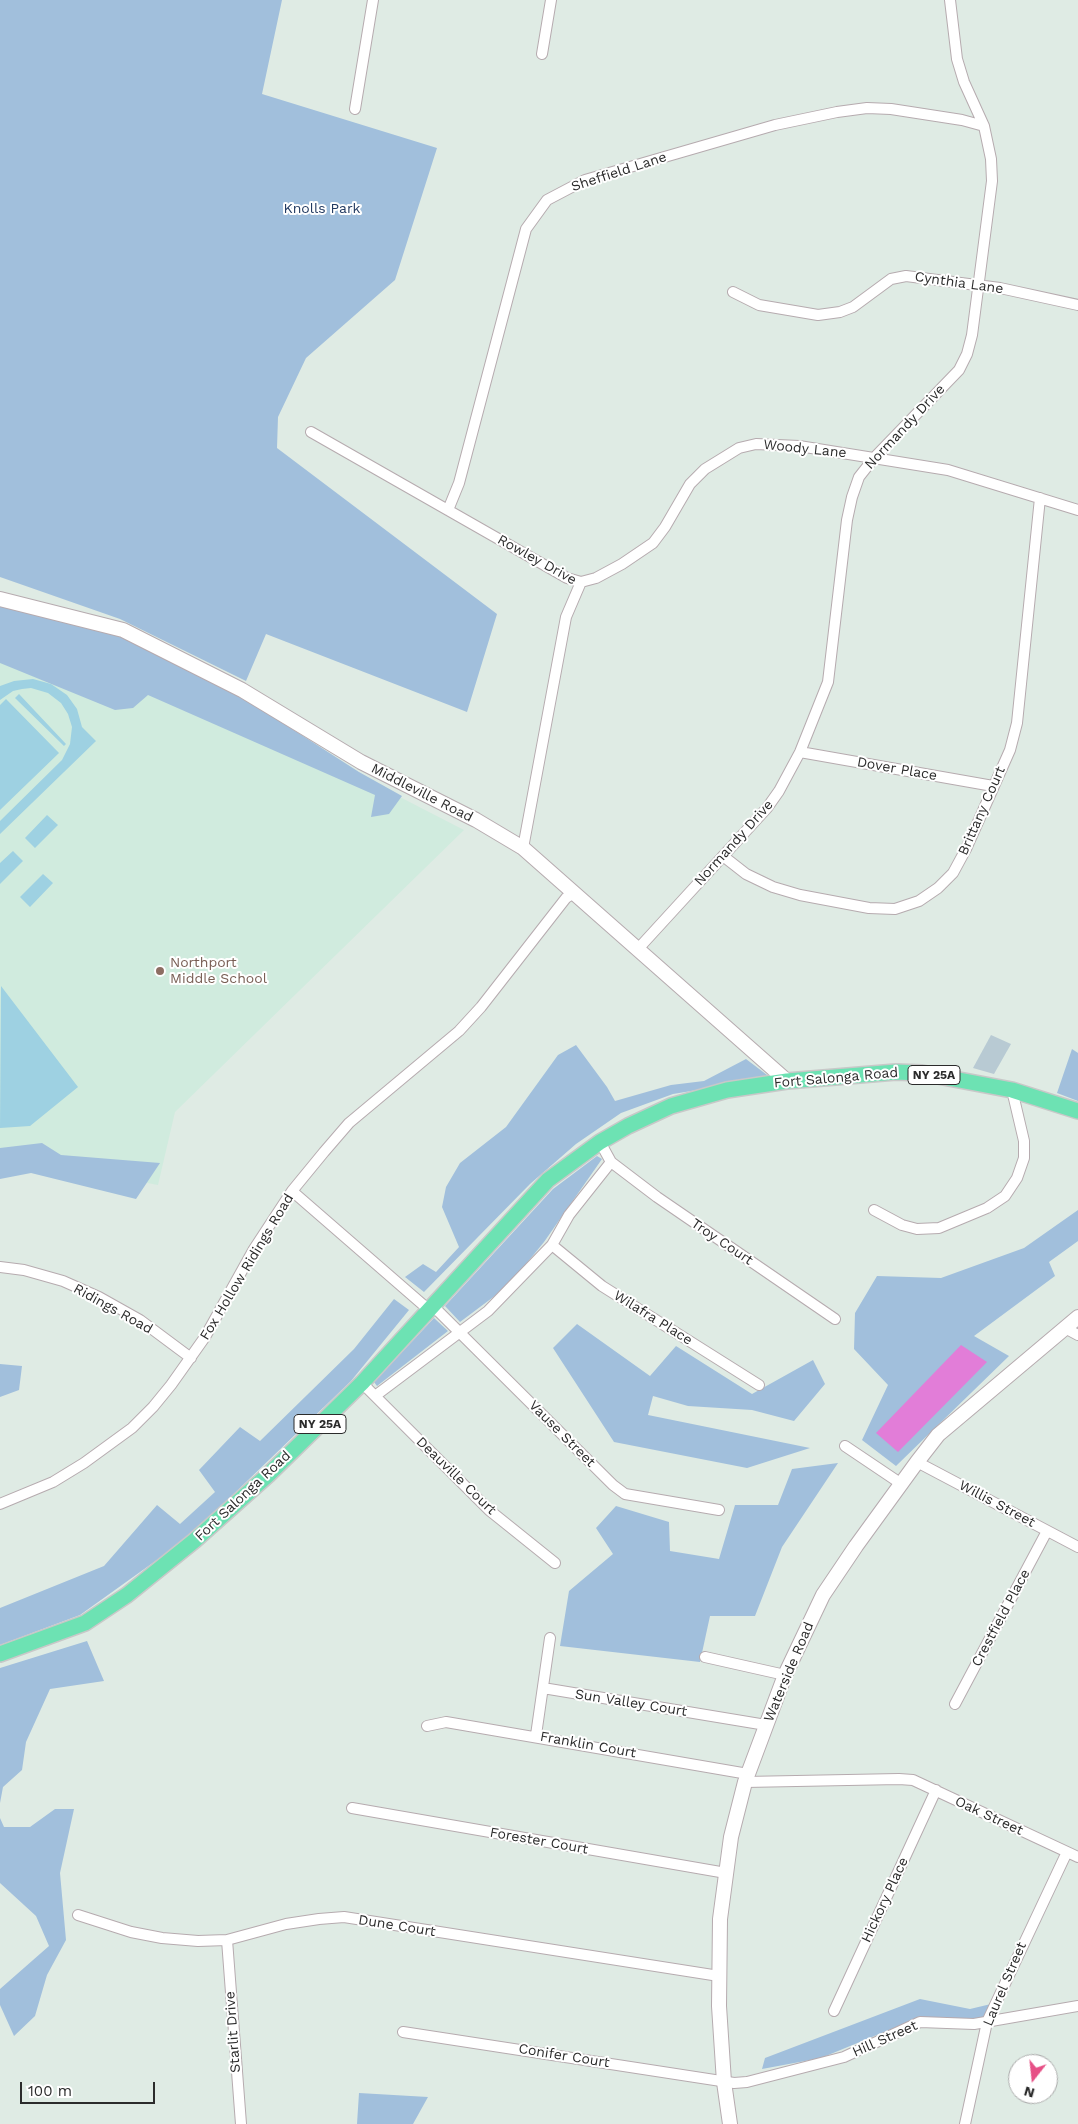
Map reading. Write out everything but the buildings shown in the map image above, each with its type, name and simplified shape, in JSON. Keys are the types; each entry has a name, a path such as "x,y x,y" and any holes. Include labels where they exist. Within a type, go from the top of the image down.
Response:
{"main road":[{"name":"Fort Salonga Road","path":"0,1654 85,1623 127,1595 194,1541 268,1475 362,1383 548,1180 600,1142 672,1106 727,1090 787,1081 896,1072 922,1073 1012,1090 1078,1110"}],"street":[{"path":"355,109 374,0"},
{"path":"542,54 551,0"},
{"name":"Normandy Drive","path":"637,950 767,808 800,752 828,682 852,497 859,478 874,458 959,370 968,354 992,181 989,142 959,67 950,0"},
{"name":"Sheffield Lane","path":"448,510 459,483 526,229 547,200 585,180 774,125 837,112 867,108 891,109 962,120 984,126"},
{"name":"Cynthia Lane","path":"733,292 759,306 818,315 853,307 891,279 906,276 977,284 1078,305"},
{"name":"Rowley Drive","path":"311,432 567,578 581,582 566,617 523,848"},
{"name":"Woody Lane","path":"581,582 596,578 622,564 653,543 666,527 690,484 721,457 739,448 756,444 799,446 948,470 1078,510"},
{"name":"Brittany Court","path":"723,856 746,874 773,887 800,895 869,908 895,909 919,902 938,888 953,873 966,849 1010,750 1017,724 1040,498"},
{"name":"Middleville Road","path":"0,599 123,630 242,690 361,762 476,820 523,848 787,1081"},
{"name":"Dover Place","path":"800,752 993,786"},
{"name":"Fox Hollow Ridings Road","path":"0,1504 53,1482 109,1447 153,1407 191,1358 222,1311 254,1249 292,1191 349,1123 452,1037 481,1008 566,898 575,892"},
{"path":"874,1210 902,1225 917,1229 939,1228 987,1208 1005,1196 1018,1178 1024,1158 1024,1142 1012,1090"},
{"path":"375,1396 488,1311 552,1245 569,1215 611,1162 600,1142"},
{"name":"Troy Court","path":"611,1162 657,1197 835,1319"},
{"name":"Vause Street","path":"292,1191 460,1331 619,1490 625,1494 719,1510"},
{"name":"Wilafra Place","path":"552,1245 602,1286 759,1385"},
{"name":"Ridings Road","path":"0,1267 24,1270 64,1281 140,1320 191,1358"},
{"name":"Waterside Road","path":"730,2124 724,2082 719,1976 720,1919 731,1837 746,1778 785,1675 823,1595 900,1483 938,1435 1078,1317"},
{"path":"1065,1328 1078,1335"},
{"name":"Deauville Court","path":"362,1383 489,1510 555,1563"},
{"path":"845,1446 900,1483"},
{"name":"Willis Street","path":"916,1462 1078,1547"},
{"name":"Crestfield Place","path":"955,1704 1048,1531"},
{"path":"536,1736 550,1638"},
{"path":"705,1657 785,1675"},
{"name":"Sun Valley Court","path":"542,1688 766,1725"},
{"name":"Franklin Court","path":"427,1726 446,1722 536,1736 746,1778 899,1779"},
{"name":"Oak Street","path":"899,1779 913,1780 936,1790 1078,1857"},
{"name":"Hickory Place","path":"834,2010 936,1790"},
{"name":"Forester Court","path":"352,1808 726,1873"},
{"name":"Laurel Street","path":"965,2124 987,2022 1067,1852"},
{"name":"Dune Court","path":"78,1915 131,1932 162,1938 227,1940 286,1924 319,1918 344,1918 719,1976"},
{"name":"Starlit Drive","path":"227,1940 242,2124"},
{"name":"Hill Street","path":"724,2082 747,2082 844,2057 920,2022 974,2024 1078,2006"},
{"name":"Conifer Court","path":"403,2032 724,2082"}],"shaded area":[{"name":"Northport Middle School","path":"0,612 359,776 464,830 175,1112 158,1185 0,1155"},
{"path":"33,679 51,684 67,695 77,709 82,727 96,741 0,834 0,821 62,760 70,744 72,727 68,714 61,703 48,693 31,688 22,689 13,691 0,700 0,686 14,681"},
{"path":"19,694 66,744 64,746 15,698"},
{"path":"6,699 59,753 0,810 0,705"},
{"path":"47,815 58,825 35,848 25,838"},
{"path":"13,851 23,861 0,884 0,863"},
{"path":"43,874 53,883 30,907 20,897"},
{"path":"1,986 78,1087 30,1126 0,1128"},
{"path":"991,1035 1011,1044 994,1074 973,1068"},
{"path":"961,1345 987,1362 898,1452 876,1433"}],"green space":[{"name":"Knolls Park","path":"0,0 282,0 262,94 437,148 395,280 306,358 278,417 277,448 497,614 467,712 266,634 246,681 120,619 0,577"},
{"path":"0,605 118,635 241,696 359,772 402,796 389,814 371,817 375,795 148,695 133,708 115,710 0,663"},
{"path":"576,1045 615,1101 671,1085 704,1081 746,1059 771,1078 673,1094 621,1113 576,1144 530,1184 424,1292 405,1277 423,1264 436,1272 459,1247 442,1207 446,1187 460,1163 506,1127 558,1055"},
{"path":"1072,1049 1078,1053 1078,1101 1057,1093"},
{"path":"42,1143 61,1155 160,1163 136,1199 31,1173 0,1179 0,1148"},
{"path":"597,1156 602,1159 544,1242 508,1286 460,1322 445,1306 553,1189"},
{"path":"1078,1210 1078,1241 1049,1262 1055,1276 974,1336 1009,1356 896,1466 862,1440 888,1385 854,1349 855,1313 877,1276 941,1278 1024,1248"},
{"path":"394,1299 409,1310 351,1381 189,1537 80,1615 0,1645 0,1608 104,1566 157,1505 180,1524 215,1492 199,1470 240,1427 260,1441 354,1349"},
{"path":"434,1318 448,1331 377,1386 374,1382"},
{"path":"577,1324 650,1376 676,1346 752,1394 813,1360 825,1384 794,1421 752,1410 688,1406 653,1396 648,1415 810,1448 747,1468 614,1442 553,1348"},
{"path":"0,1364 22,1366 19,1390 0,1397"},
{"path":"838,1463 782,1547 755,1616 710,1616 700,1662 560,1646 569,1591 613,1554 596,1528 616,1506 669,1522 670,1551 719,1559 735,1505 778,1505 792,1469"},
{"path":"87,1641 104,1681 50,1689 26,1742 22,1770 3,1787 0,1803 0,1668"},
{"path":"55,1809 74,1809 60,1873 66,1940 47,1975 35,2016 14,2036 0,2005 0,1989 49,1946 36,1916 0,1883 0,1818 4,1827 30,1827"},
{"path":"920,1999 970,2009 991,2004 986,2018 968,2021 918,2018 821,2058 762,2069 765,2058"},
{"path":"359,2093 428,2097 413,2124 357,2124"}],"place":[{"name":"Northport Middle School","path":"160,971"}]}
